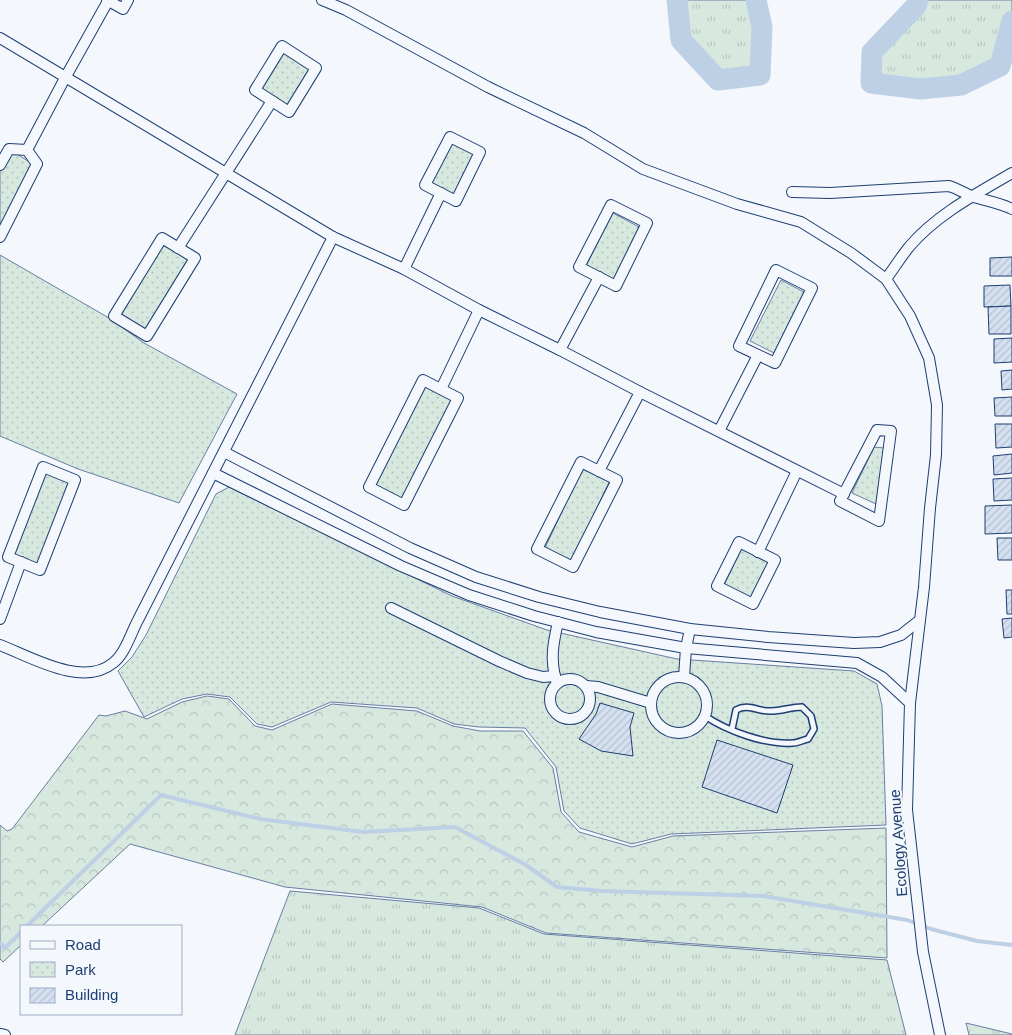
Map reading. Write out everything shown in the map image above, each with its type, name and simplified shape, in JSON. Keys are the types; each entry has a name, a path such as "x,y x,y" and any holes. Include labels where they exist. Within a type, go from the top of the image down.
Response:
{"street":[{"path":"27,150 108,0 123,9 128,0"},
{"path":"322,0 346,10 502,95 584,132 643,170 737,204 801,222 851,253 886,279 910,246 942,216 971,196 1012,173"},
{"path":"0,38 333,237 404,269 640,392 844,494"},
{"path":"282,46 316,68 289,112 272,101 255,90 282,46"},
{"path":"178,248 272,101"},
{"path":"450,136 480,152 456,201 441,193 425,185 450,136"},
{"path":"0,165 10,149 27,150"},
{"path":"0,236 37,164 27,150"},
{"path":"792,192 830,193 949,186 959,188 971,196 1012,208"},
{"path":"404,269 441,193"},
{"path":"611,205 647,224 616,286 599,277 579,267 611,205"},
{"path":"0,645 70,672 88,674 113,663 129,637 333,237"},
{"path":"162,238 178,248 195,258 147,336 114,316 162,238"},
{"path":"776,270 812,288 775,363 758,355 739,346 776,270"},
{"path":"560,350 599,277"},
{"name":"Ecology Avenue","path":"886,279 910,316 929,358 937,405 936,455 924,587 910,703 907,810 923,952 940,1035"},
{"path":"441,389 480,310"},
{"path":"719,431 758,355"},
{"path":"422,380 441,389 458,398 404,505 369,487 422,380"},
{"path":"599,471 640,392"},
{"path":"877,430 891,431 879,521 840,501 844,494 877,430"},
{"path":"224,452 410,548 476,577 539,597 600,612 690,630 821,641 880,642 901,634 920,620"},
{"path":"581,462 599,471 617,480 573,567 537,549 581,462"},
{"path":"43,467 74,480 40,570 21,562 8,557 43,467"},
{"path":"758,552 797,471"},
{"path":"213,473 401,566 469,596 596,632 686,648 857,664 882,677 910,703"},
{"path":"740,542 758,552 775,560 752,604 717,586 740,542"},
{"path":"0,618 21,562"},
{"path":"391,608 466,646 509,665 556,680 574,679 586,686 598,687 651,703"},
{"path":"558,622 552,665 556,680 551,692 551,706 559,716 571,719 583,715 587,710 590,698 586,686"},
{"path":"684,677 686,648 690,630"},
{"path":"766,655 768,637"},
{"path":"821,641 822,660"},
{"path":"676,676 684,677 699,685 704,692 706,700 705,716 700,724 693,729 676,733 661,726 655,719 651,703 653,695 662,682 676,676"},
{"path":"0,1034 5,1035"}],"lane":[{"path":"705,716 715,723 752,737 773,742 794,743 808,739 814,729 811,716 802,707 768,712 742,706 736,710 732,729"}],"green space":[{"path":"677,0 756,0 762,27 760,75 718,80 681,40"},
{"path":"918,0 1012,0 1012,21 1000,66 961,85 921,89 871,83 872,52 916,6"},
{"path":"283,49 313,68 288,109 257,90"},
{"path":"451,140 477,153 456,197 429,184"},
{"path":"11,150 34,165 0,231 0,169"},
{"path":"613,213 639,227 613,280 586,266"},
{"path":"163,242 191,259 146,333 118,315"},
{"path":"0,255 109,318 144,343 237,394 179,503 78,469 0,436"},
{"path":"781,280 804,292 774,353 750,341"},
{"path":"424,384 453,399 403,499 373,486"},
{"path":"874,447 884,448 876,504 852,493"},
{"path":"582,469 609,482 572,561 545,548"},
{"path":"44,470 72,481 39,567 11,556"},
{"path":"229,487 452,596 547,630 677,659 854,671 877,684 882,706 886,825 671,834 632,844 580,828 564,811 556,767 525,728 479,727 454,724 417,708 331,702 272,727 257,724 230,697 207,694 182,699 144,717 118,671 132,657 146,635 216,494"},
{"path":"742,548 769,561 752,598 724,585"},
{"path":"207,696 229,699 255,726 272,730 332,704 417,711 453,726 480,731 523,731 553,768 561,812 579,832 632,847 673,836 886,828 887,958 546,933 482,907 285,887 130,844 43,925 20,925 20,946 3,962 0,959 0,825 7,831 12,829 99,715 106,716 125,711 147,719 182,702"},
{"path":"290,891 479,908 544,934 887,960 906,1035 235,1035"},
{"path":"966,1023 1012,1034 1012,1035 969,1035"}],"building":[{"path":"1012,257 1012,276 990,276 990,258"},
{"path":"1010,285 1011,306 984,307 984,286"},
{"path":"1011,306 1011,334 989,334 988,307"},
{"path":"1012,338 1012,362 994,363 994,339"},
{"path":"1012,370 1012,389 1002,390 1001,371"},
{"path":"1012,397 1012,416 995,416 994,398"},
{"path":"995,424 1012,424 1012,447 996,448"},
{"path":"1012,454 1012,473 994,475 993,456"},
{"path":"1012,478 1012,500 994,501 993,479"},
{"path":"1012,505 1012,533 985,534 985,506"},
{"path":"997,538 1012,538 1012,560 998,560"},
{"path":"1006,590 1012,590 1012,614 1007,614"},
{"path":"1012,618 1012,637 1004,638 1002,619"},
{"path":"600,703 634,713 630,727 633,756 601,751 579,739 596,714"},
{"path":"717,740 793,765 777,813 702,787"}],"waterway":[{"path":"677,0 681,40 718,80 760,75 762,27 756,0"},
{"path":"918,0 916,6 872,52 871,83 921,89 961,85 1000,66 1012,21"},
{"path":"28,925 161,795 260,819 363,832 455,827 526,865 557,887 602,891 763,896 907,920 931,929 977,941 1012,945"},
{"path":"0,943 5,948 20,933"}]}
